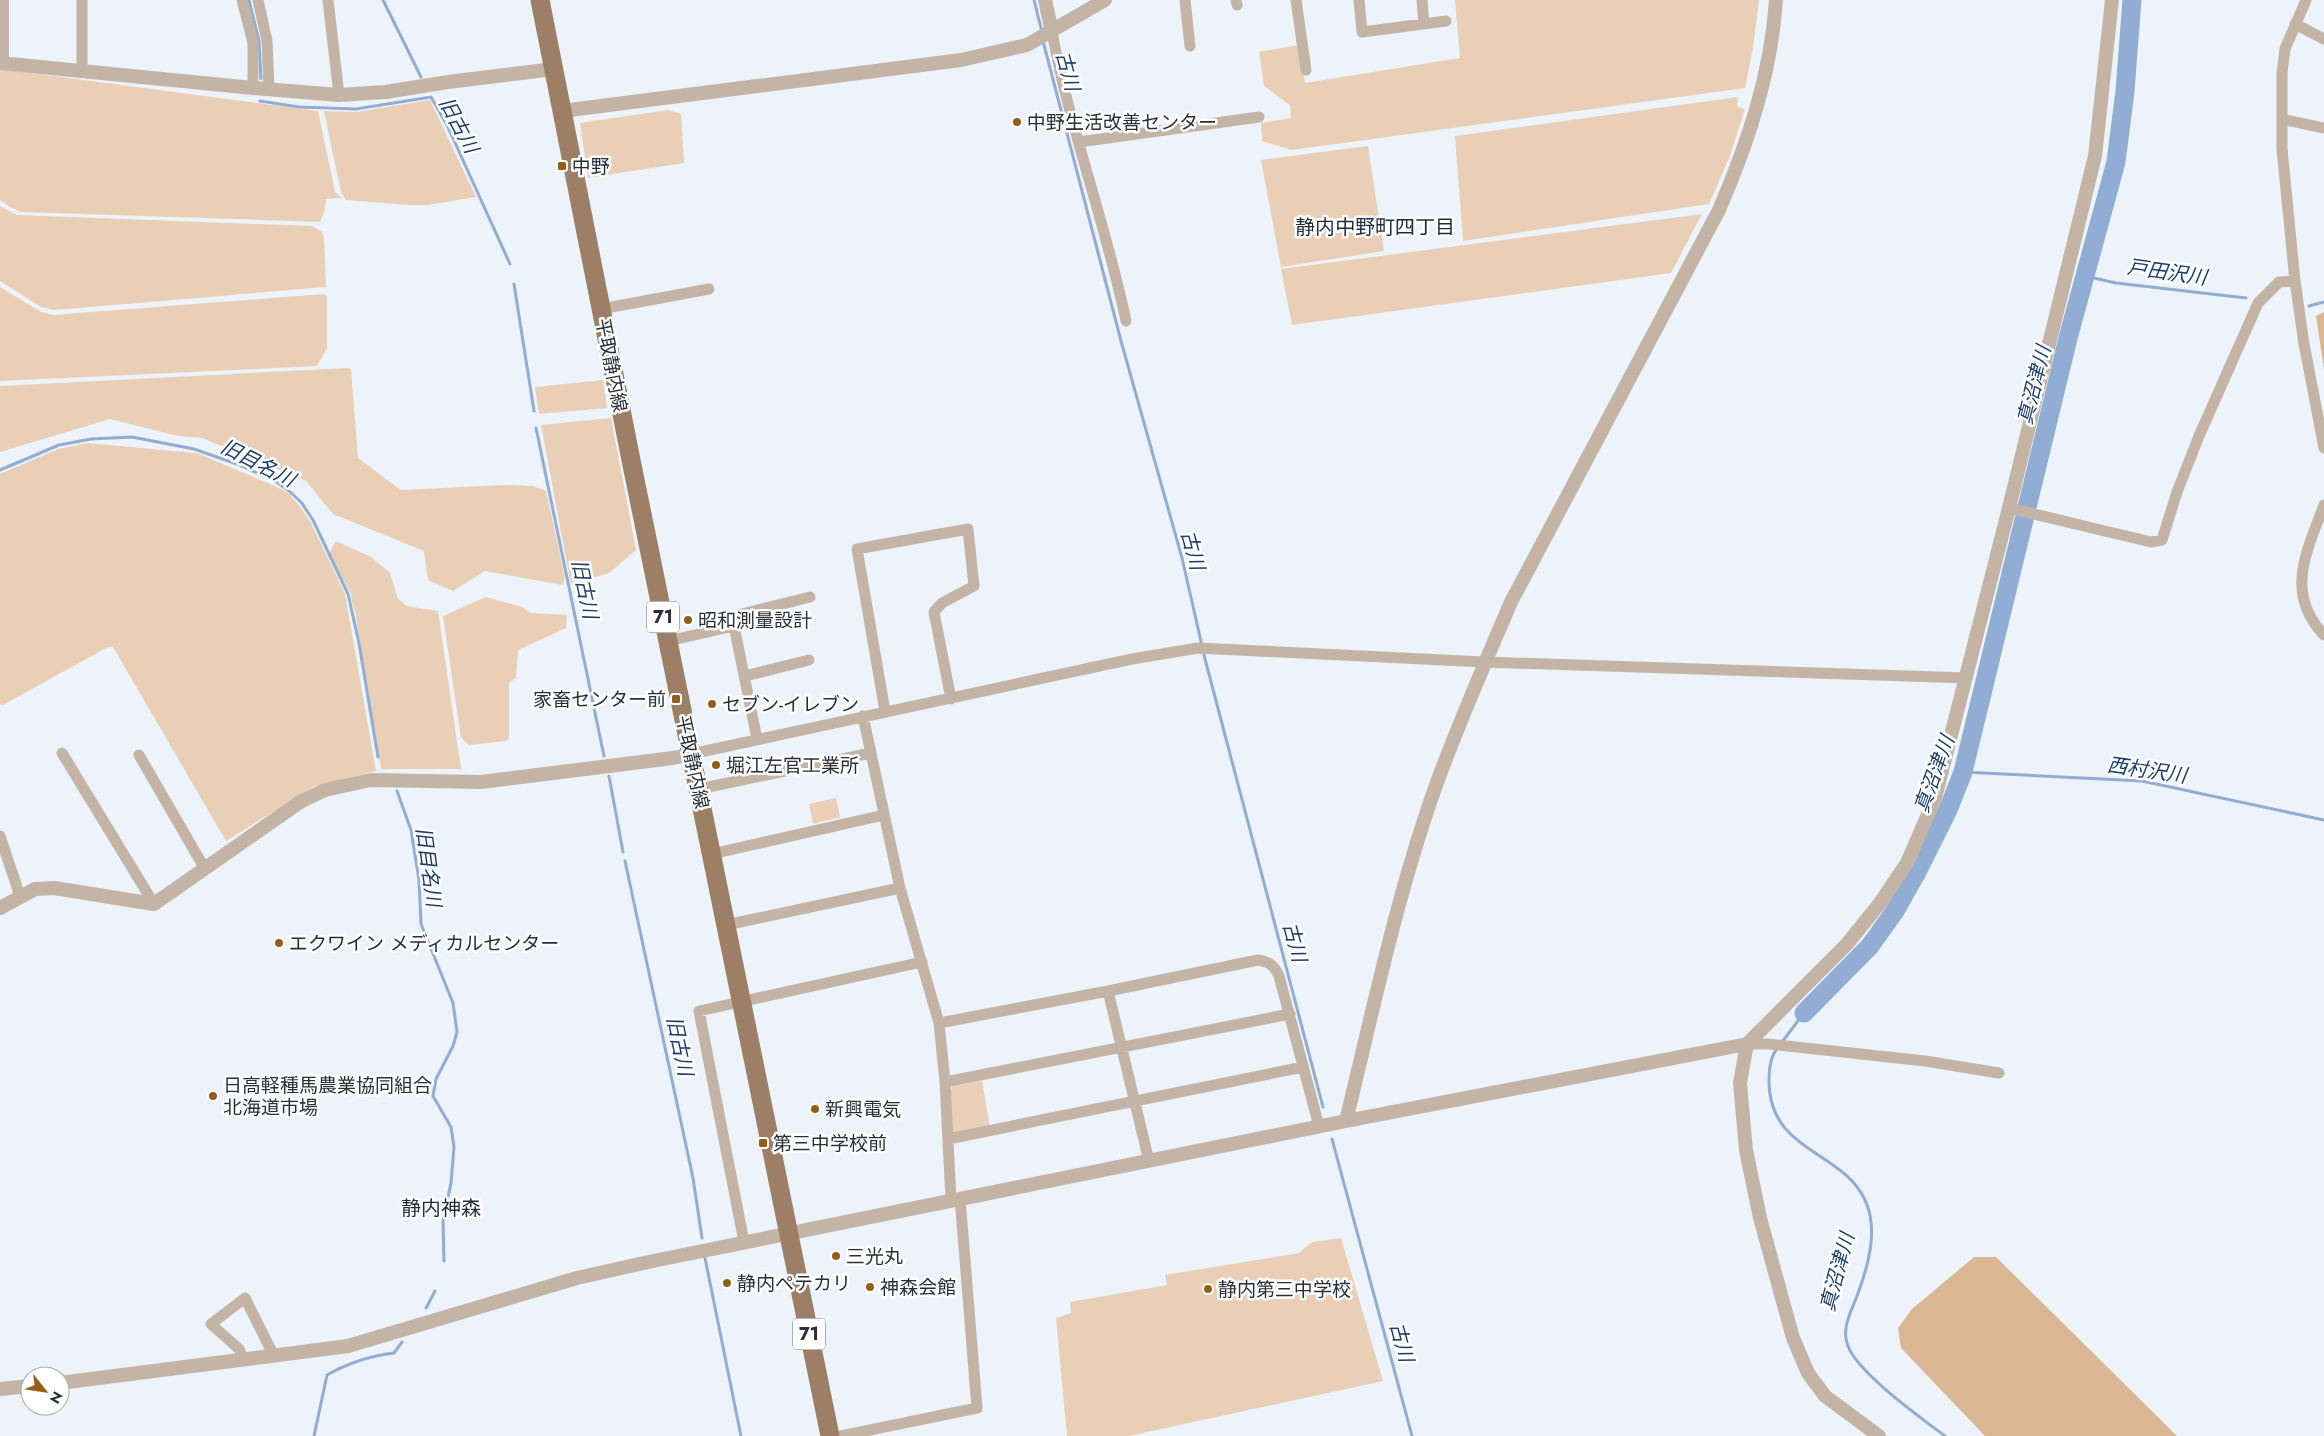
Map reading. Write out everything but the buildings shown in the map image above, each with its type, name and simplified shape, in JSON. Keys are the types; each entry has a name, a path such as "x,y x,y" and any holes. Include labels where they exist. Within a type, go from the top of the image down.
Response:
{"main road":[{"name":"平取静内線","path":"540,0 698,790 830,1436"}],"street":[{"path":"2,0 1,63 254,88 339,94 386,92 554,69"},
{"path":"82,0 82,71"},
{"path":"242,0 253,43 254,88"},
{"path":"258,0 267,41 269,89"},
{"path":"328,0 339,94"},
{"path":"1045,0 1079,142 1115,268 1126,321"},
{"path":"562,111 961,60 1008,51 1038,40 1105,0"},
{"path":"1185,0 1190,46"},
{"path":"1296,0 1306,70"},
{"path":"1359,0 1362,32 1446,21"},
{"path":"1422,0 1424,24"},
{"path":"1346,1121 1378,984 1407,876 1438,778 1484,662 1537,550 1719,210 1741,158 1758,103 1768,59 1776,0"},
{"path":"1879,1436 1825,1396 1808,1373 1793,1338 1760,1218 1746,1150 1740,1083 1746,1044 1847,944 1907,863 1935,798 2014,510 2095,156 2112,0"},
{"path":"2306,0 2285,48 2282,73 2282,148 2295,281 2304,344 2324,448"},
{"path":"2295,24 2324,39"},
{"path":"1079,142 1259,117"},
{"path":"2282,119 2324,128"},
{"path":"2014,510 2151,542 2162,540 2177,492 2199,436 2258,303 2279,282 2295,281"},
{"path":"601,309 709,289"},
{"path":"2324,504 2304,557 2301,577 2305,608 2313,624 2324,635"},
{"path":"885,711 857,549 968,529 974,586 942,603 934,612 951,699"},
{"path":"757,739 734,626 738,615 810,596"},
{"path":"668,641 734,626"},
{"path":"0,908 35,889 54,888 154,904 300,802 324,790 349,784 371,780 481,782 673,758 1132,659 1204,648 1484,662 1967,678"},
{"path":"745,676 809,660"},
{"path":"841,1436 977,1408 956,1199 948,1139 939,1023 900,888 863,716"},
{"path":"62,753 154,904"},
{"path":"698,790 871,753"},
{"path":"139,755 205,869"},
{"path":"712,854 884,815"},
{"path":"0,836 20,896"},
{"path":"726,924 900,888"},
{"path":"939,1023 1258,960 1267,962 1274,966 1279,976 1319,1126"},
{"path":"744,1242 699,1011 922,962"},
{"path":"1108,990 1149,1161"},
{"path":"945,1082 1290,1014"},
{"path":"70,1382 348,1346 577,1278 744,1242 1319,1126 1746,1044 1768,1044 1925,1061 1999,1074"},
{"path":"948,1139 1303,1068"},
{"path":"244,1360 239,1349 211,1324 244,1298 274,1356"},
{"path":"0,1389 20,1387"}],"shaded area":[{"path":"1455,0 1759,0 1753,48 1745,88 1292,150 1262,141 1261,123 1291,118 1290,105 1264,86 1259,52 1298,45 1305,83 1460,58"},
{"path":"0,69 318,111 335,192 342,198 326,199 325,210 320,222 21,212 0,200"},
{"path":"1738,97 1737,107 1745,109 1729,158 1709,204 1463,241 1455,136"},
{"path":"430,100 476,197 428,205 346,200 341,192 324,111 356,112"},
{"path":"668,110 681,114 684,163 588,178 580,123"},
{"path":"1368,146 1384,251 1281,267 1261,160"},
{"path":"0,206 17,215 312,226 322,232 324,238 326,287 54,310 41,307 0,281"},
{"path":"1702,214 1671,273 1292,325 1281,269"},
{"path":"0,287 41,312 53,315 324,294 327,296 327,348 317,366 0,381"},
{"path":"2324,312 2324,369 2316,316"},
{"path":"351,369 358,458 401,490 505,485 533,486 546,491 565,577 563,585 485,571 453,591 428,580 424,551 333,514 306,481 202,438 178,436 110,419 0,452 0,386"},
{"path":"603,380 607,408 539,414 535,387"},
{"path":"611,418 636,550 609,573 571,585 541,425"},
{"path":"87,443 196,453 275,486 288,493 299,505 311,523 345,594 376,771 313,787 226,841 113,647 108,647 3,705 0,704 0,474 58,449"},
{"path":"336,541 371,557 390,573 398,599 407,606 438,611 461,769 381,769 351,594 329,553"},
{"path":"486,597 522,607 531,613 567,615 566,628 518,650 516,678 509,683 509,739 469,745 461,738 443,616"},
{"path":"836,798 840,817 813,824 809,804"},
{"path":"982,1081 990,1127 955,1134 952,1130 950,1091 953,1086"},
{"path":"1341,1238 1383,1381 1129,1436 1067,1436 1056,1318 1071,1313 1070,1302 1167,1285 1165,1275 1299,1253 1312,1242"},
{"path":"1974,1257 1996,1257 2177,1436 1985,1436 1901,1348 1898,1328 1912,1309"}],"waterway":[{"name":"旧古川","path":"249,0 259,41 261,79"},
{"path":"383,0 421,77"},
{"name":"古川","path":"1034,0 1042,32"},
{"name":"真沼津川","path":"1804,1013 1870,946 1895,911 1948,810 1963,772 2068,338 2116,162 2125,91 2132,0"},
{"name":"古川","path":"1043,41 1121,341 1182,558 1205,659 1323,1107"},
{"name":"旧古川","path":"260,101 299,107 356,109 431,97 447,125 510,264"},
{"name":"戸田沢川","path":"2085,276 2116,283 2246,298"},
{"name":"旧古川","path":"514,284 534,411"},
{"name":"戸田沢川","path":"2309,306 2324,302"},
{"name":"旧古川","path":"536,428 604,756"},
{"name":"旧目名川","path":"0,470 59,445 91,439 132,437 194,449 237,464 275,481 289,491 301,502 313,520 348,594 359,643 378,757"},
{"name":"西村沢川","path":"1963,772 2142,781 2324,820"},
{"name":"旧古川","path":"609,776 623,852"},
{"name":"旧目名川","path":"397,791 411,830 419,880 421,924 453,1003 457,1032 453,1046 436,1079 433,1096 451,1127 454,1147 451,1183 443,1221 444,1261"},
{"name":"旧古川","path":"625,861 693,1178 702,1238"},
{"name":"真沼津川","path":"1782,1042 1804,1013"},
{"name":"真沼津川","path":"1777,1049 1771,1060 1769,1081 1772,1104 1781,1123 1793,1137 1840,1170 1854,1183 1865,1200 1869,1211 1872,1235 1868,1261 1846,1326 1848,1346 1854,1357 1877,1382 1906,1407 1945,1436"},
{"name":"古川","path":"1332,1139 1412,1436"},
{"name":"旧古川","path":"705,1258 741,1436"},
{"name":"旧目名川","path":"426,1308 435,1291"},
{"name":"旧目名川","path":"314,1436 327,1375 359,1361 394,1353 402,1342"}],"place":[{"name":"中野生活改善センター","path":"1017,122"},
{"name":"中野","path":"562,166"},
{"name":"昭和測量設計","path":"688,620"},
{"name":"家畜センター前","path":"676,699"},
{"name":"セブン-イレブン","path":"712,704"},
{"name":"堀江左官工業所","path":"716,765"},
{"name":"エクワイン メディカルセンター","path":"279,943"},
{"name":"日高軽種馬農業協同組合 北海道市場","path":"213,1096"},
{"name":"新興電気","path":"815,1109"},
{"name":"第三中学校前","path":"763,1143"},
{"name":"三光丸","path":"836,1256"},
{"name":"静内ぺテカリ","path":"727,1283"},
{"name":"神森会館","path":"870,1287"},
{"name":"静内第三中学校","path":"1208,1289"}],"district":[{"name":"静内中野町四丁目","path":"1375,227"},
{"name":"静内神森","path":"441,1208"}]}
